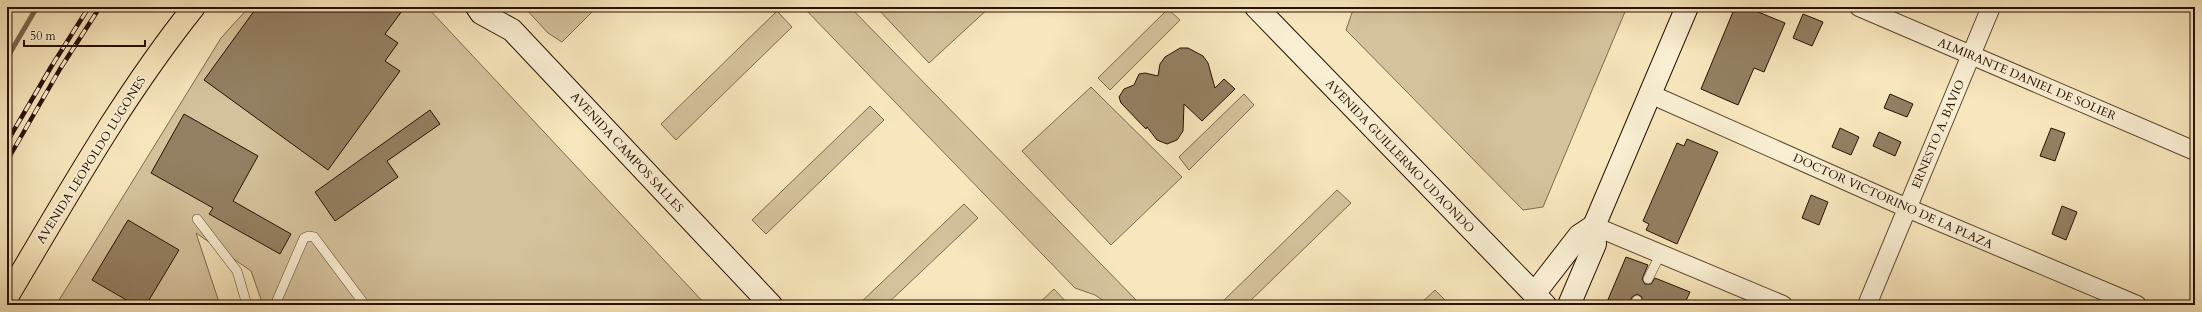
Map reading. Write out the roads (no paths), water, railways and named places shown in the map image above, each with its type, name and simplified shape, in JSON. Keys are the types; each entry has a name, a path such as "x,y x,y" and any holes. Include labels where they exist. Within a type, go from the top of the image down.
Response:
{"highway":[{"name":"AVENIDA LEOPOLDO LUGONES","path":"7,297 106,132 170,38 194,7"}],"main road":[{"name":"AVENIDA CAMPOS SALLES","path":"477,7 481,12 512,30 771,305"},
{"name":"AVENIDA GUILLERMO UDAONDO","path":"1256,7 1540,300"},
{"path":"1569,305 1594,244 1594,226 1687,7"},
{"path":"1540,300 1579,236 1594,226"}],"street":[{"name":"ALMIRANTE DANIEL DE SOLIER","path":"1859,7 2195,151"},
{"name":"ERNESTO A. BAVIO","path":"1867,305 1991,7"},
{"name":"DOCTOR VICTORINO DE LA PLAZA","path":"1650,94 1907,208 2137,305"},
{"path":"1594,226 1660,255 1783,305"}],"lane":[{"path":"197,219 237,271 247,305"},
{"path":"275,305 304,238 310,236 314,237 366,305"},
{"path":"1648,279 1660,255"}],"waterway":[{"path":"7,58 37,7"}],"railway":[{"path":"7,142 51,67 89,7"},
{"path":"7,161 60,69 100,7"}]}
